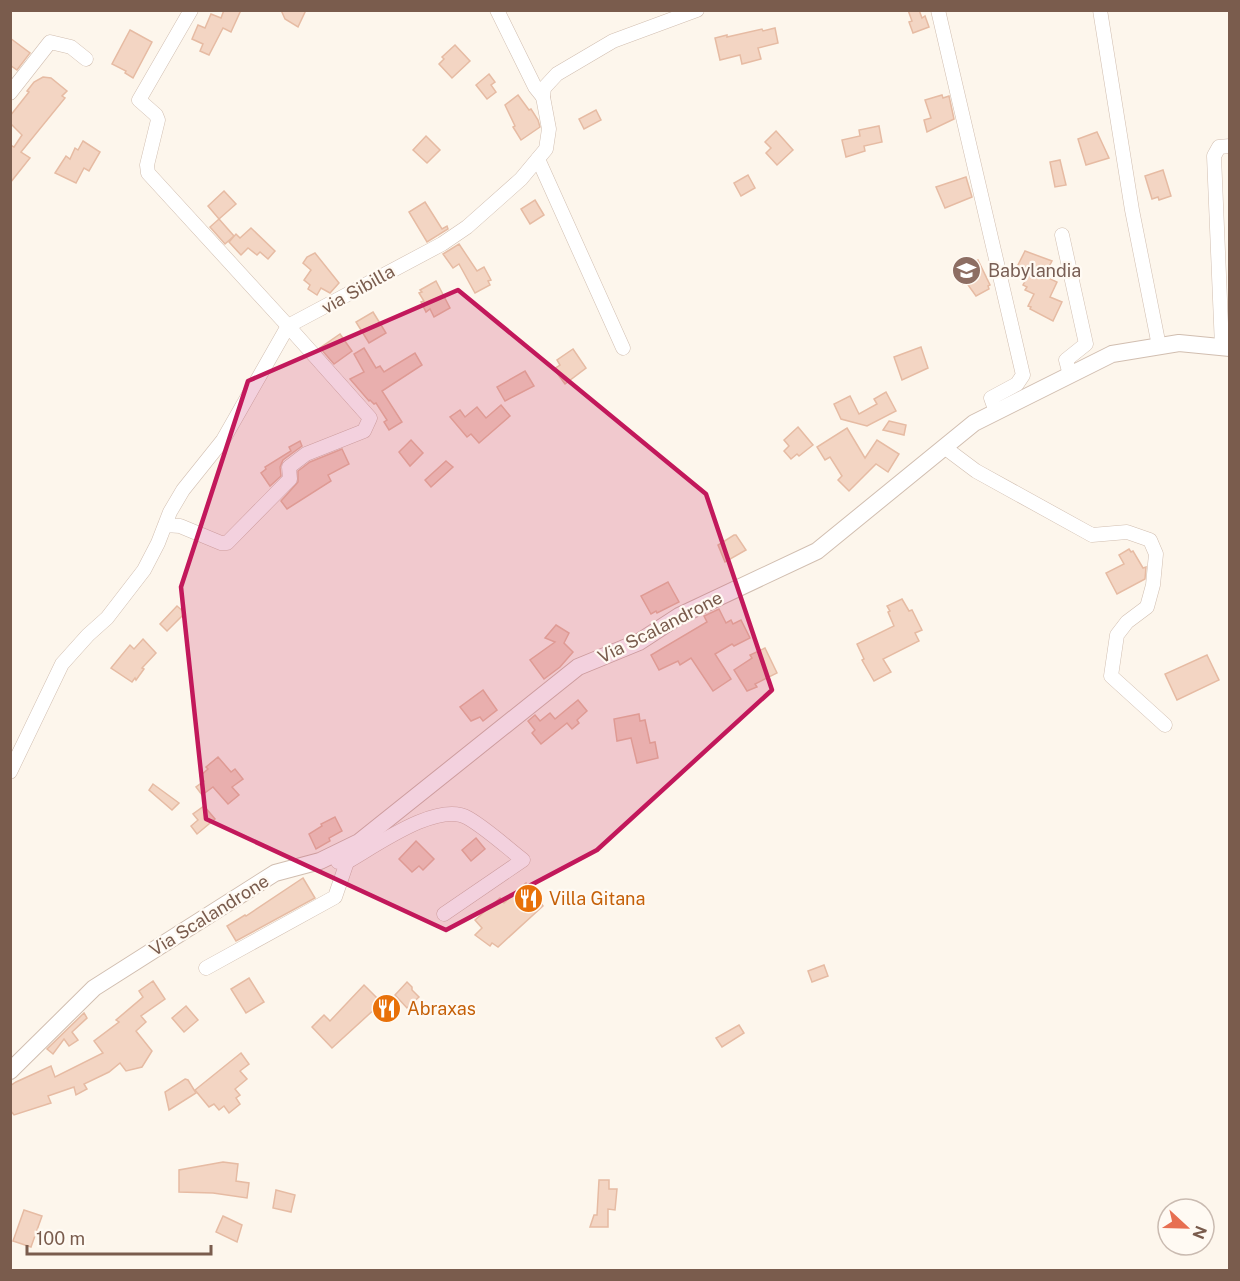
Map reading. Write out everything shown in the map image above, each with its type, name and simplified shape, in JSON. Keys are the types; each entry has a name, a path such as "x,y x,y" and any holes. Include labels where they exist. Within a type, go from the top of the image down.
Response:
{"street":[{"path":"165,525 180,526 220,543 227,543 290,479 289,467 306,454 364,431 370,418 148,173 147,165 158,120 156,115 139,100 191,10"},
{"path":"497,10 535,87 543,97"},
{"path":"543,97 544,88 557,74 574,62 613,41 696,10"},
{"path":"938,10 1023,375 1017,384 991,398 996,412"},
{"path":"1100,10 1132,210 1160,346"},
{"path":"10,93 50,42 71,47 86,59"},
{"name":"via Sibilla","path":"288,326 442,244 467,226 521,179 546,149 549,129 543,97"},
{"path":"1226,347 1214,156 1219,147 1230,146"},
{"path":"538,159 622,348"},
{"path":"1062,235 1086,344 1066,360 1070,375"},
{"path":"10,772 62,664 106,618 144,570 159,543 170,512 183,490 223,440 288,326"},
{"name":"Via Scalandrone","path":"10,1071 94,988 275,873 320,861 359,842 578,667 639,642 679,616 817,551 974,423 1112,354 1179,343 1226,347"},
{"path":"944,447 976,471 1092,535 1126,532 1150,540 1156,554 1153,585 1147,608 1127,622 1117,635 1111,676 1165,725"},
{"path":"320,861 347,862 426,817 444,813 466,816 523,860 444,914"},
{"path":"206,968 335,897 347,862"}],"highlighted area":[{"path":"458,290 706,494 772,690 597,850 446,930 206,819 181,587 248,381"}],"building":[{"path":"224,10 241,10 231,32 223,28 209,55 200,51 203,44 192,39 198,25 205,28 211,14 221,18"},
{"path":"281,10 306,10 298,27 285,19"},
{"path":"908,10 919,10 922,18 925,16 929,27 913,33"},
{"path":"775,28 778,43 758,48 761,59 742,64 740,55 720,60 715,38"},
{"path":"130,30 152,42 133,78 125,73 126,71 112,64"},
{"path":"10,38 30,53 17,70 10,65"},
{"path":"455,45 470,61 452,78 439,64 444,59 442,57"},
{"path":"489,74 495,82 491,85 496,92 487,99 476,85"},
{"path":"43,77 51,78 67,91 62,96 65,98 21,152 30,158 10,183 10,145 14,147 22,135 10,123 10,116 34,82"},
{"path":"518,95 529,110 531,109 540,127 521,140 513,127 515,126 505,105"},
{"path":"942,95 943,98 949,96 954,119 927,132 924,120 931,118 925,100"},
{"path":"596,110 601,120 584,129 579,119"},
{"path":"879,126 882,142 864,146 865,151 846,157 842,140 860,136 859,130"},
{"path":"776,131 793,150 777,165 766,153 771,148 765,142"},
{"path":"1097,132 1109,158 1086,165 1078,139"},
{"path":"426,136 440,150 427,163 413,150"},
{"path":"83,141 100,152 89,171 84,168 76,183 55,173 66,156 70,159 75,148 78,150"},
{"path":"1060,160 1066,185 1055,187 1050,162"},
{"path":"1163,170 1171,196 1159,200 1158,197 1152,199 1145,176"},
{"path":"748,175 755,188 741,196 734,183"},
{"path":"966,177 972,197 945,208 936,187"},
{"path":"224,191 236,204 219,219 208,206"},
{"path":"535,200 544,215 530,224 521,209"},
{"path":"425,202 442,229 447,226 448,229 427,242 409,212"},
{"path":"219,219 234,236 225,244 210,227"},
{"path":"251,228 275,251 268,259 260,252 257,255 248,248 241,255 229,242 236,234 240,238"},
{"path":"459,244 477,271 484,267 491,280 488,281 490,285 475,293 459,264 453,268 443,254"},
{"path":"1025,251 1052,261 1044,276 1057,282 1050,297 1062,302 1053,321 1028,306 1034,294 1025,290 1027,287 1023,285 1029,274 1017,267"},
{"path":"315,253 339,283 330,293 321,288 317,295 308,289 310,285 304,280 311,270 303,263 307,257"},
{"path":"978,260 990,285 989,289 976,296 966,282 963,284 956,270"},
{"path":"436,281 450,308 434,317 430,309 426,312 421,302 424,301 419,293 422,292 420,290"},
{"path":"373,312 386,333 369,343 356,322"},
{"path":"340,334 352,351 334,364 320,348"},
{"path":"921,347 928,368 902,380 894,357"},
{"path":"364,348 376,368 380,366 384,372 415,353 422,365 382,391 402,422 389,430 384,422 387,420 376,403 369,401 350,379 364,372 354,354"},
{"path":"573,349 586,368 565,384 554,369 560,365 557,360"},
{"path":"525,371 534,386 505,401 497,387"},
{"path":"886,392 896,411 867,426 841,419 834,404 850,396 859,414 877,404 874,399"},
{"path":"501,405 510,416 479,443 471,434 467,437 450,417 460,410 465,417 477,407 486,418"},
{"path":"889,421 906,425 904,435 883,430"},
{"path":"798,427 813,445 791,459 784,451 789,446 784,440"},
{"path":"847,428 865,458 877,440 899,454 888,472 876,464 849,491 838,480 842,476 830,457 825,460 817,447"},
{"path":"411,440 423,453 410,466 399,452"},
{"path":"300,441 302,446 283,460 280,467 281,476 270,486 261,473 266,469 265,467 291,451 289,447"},
{"path":"342,449 349,464 328,475 331,481 287,509 281,501 298,482 298,471 310,462"},
{"path":"446,461 453,467 431,487 425,480"},
{"path":"734,535 746,550 725,562 718,545"},
{"path":"1129,549 1133,551 1143,568 1146,567 1145,579 1117,594 1106,573 1124,564 1119,555"},
{"path":"668,582 679,602 651,614 641,596"},
{"path":"902,599 909,611 912,610 922,630 915,633 919,641 883,659 891,672 874,681 862,660 864,659 857,644 894,626 887,606"},
{"path":"177,606 185,613 167,631 160,624"},
{"path":"719,609 726,623 731,620 733,624 741,620 750,638 734,646 732,644 715,654 731,679 713,691 691,658 680,665 678,661 659,670 651,655 707,622 704,616"},
{"path":"556,625 569,633 564,643 573,652 560,667 544,679 530,660 555,642 545,638"},
{"path":"143,639 156,653 142,668 144,669 136,680 135,678 132,682 111,668 130,645 134,649"},
{"path":"765,648 777,673 755,684 757,687 747,691 734,670 752,658 750,655"},
{"path":"1207,655 1219,680 1177,700 1165,674"},
{"path":"483,690 497,710 483,721 480,717 471,721 460,707"},
{"path":"578,700 587,711 577,720 579,723 572,729 567,723 541,744 532,733 535,730 528,721 535,715 540,721 550,713 555,719"},
{"path":"639,714 640,721 645,720 650,743 655,742 658,758 637,763 631,738 617,741 614,719"},
{"path":"218,757 231,772 235,769 243,779 232,787 239,795 228,804 213,787 202,795 196,787 204,781 200,776 208,769 206,767"},
{"path":"153,784 179,803 172,810 149,790"},
{"path":"204,806 215,819 197,834 191,826 198,820 193,814"},
{"path":"335,817 342,831 316,849 309,834 322,826 321,824"},
{"path":"476,838 485,849 471,861 462,850"},
{"path":"416,841 434,859 423,870 419,866 412,872 399,859"},
{"path":"303,878 315,898 236,941 227,926"},
{"path":"526,883 543,906 498,947 492,943 490,946 475,935 482,928 475,920 500,898 504,903"},
{"path":"824,965 828,976 812,982 808,971"},
{"path":"249,978 264,1002 246,1013 231,989"},
{"path":"153,981 165,999 141,1016 146,1022 136,1031 152,1051 142,1067 126,1071 120,1063 109,1072 84,1084 87,1089 76,1095 74,1087 48,1096 51,1103 14,1115 10,1110 10,1086 51,1066 55,1077 103,1053 94,1041 119,1022 116,1020 143,997 139,991"},
{"path":"407,982 419,997 407,1008 395,995"},
{"path":"364,985 380,1001 376,1005 378,1006 332,1048 312,1027 324,1015 330,1021"},
{"path":"186,1006 198,1020 184,1032 172,1018"},
{"path":"84,1013 87,1018 72,1032 78,1040 69,1046 64,1039 53,1054 47,1049"},
{"path":"739,1025 744,1033 722,1047 716,1038"},
{"path":"241,1053 249,1064 240,1071 247,1079 235,1089 240,1095 236,1098 240,1104 229,1113 224,1106 219,1110 214,1104 209,1107 195,1090"},
{"path":"185,1079 196,1093 169,1110 165,1092"},
{"path":"223,1162 238,1164 236,1181 249,1183 247,1198 213,1193 179,1192 179,1170"},
{"path":"599,1180 609,1180 609,1189 617,1189 615,1210 608,1209 608,1227 590,1227 594,1215 597,1215"},
{"path":"276,1190 295,1195 291,1212 273,1208"},
{"path":"24,1210 42,1216 31,1247 13,1241"},
{"path":"223,1216 242,1225 237,1242 216,1232"}],"place":[{"name":"Babylandia","path":"967,270"},
{"name":"Villa Gitana","path":"528,898"},
{"name":"Abraxas","path":"386,1008"}]}
